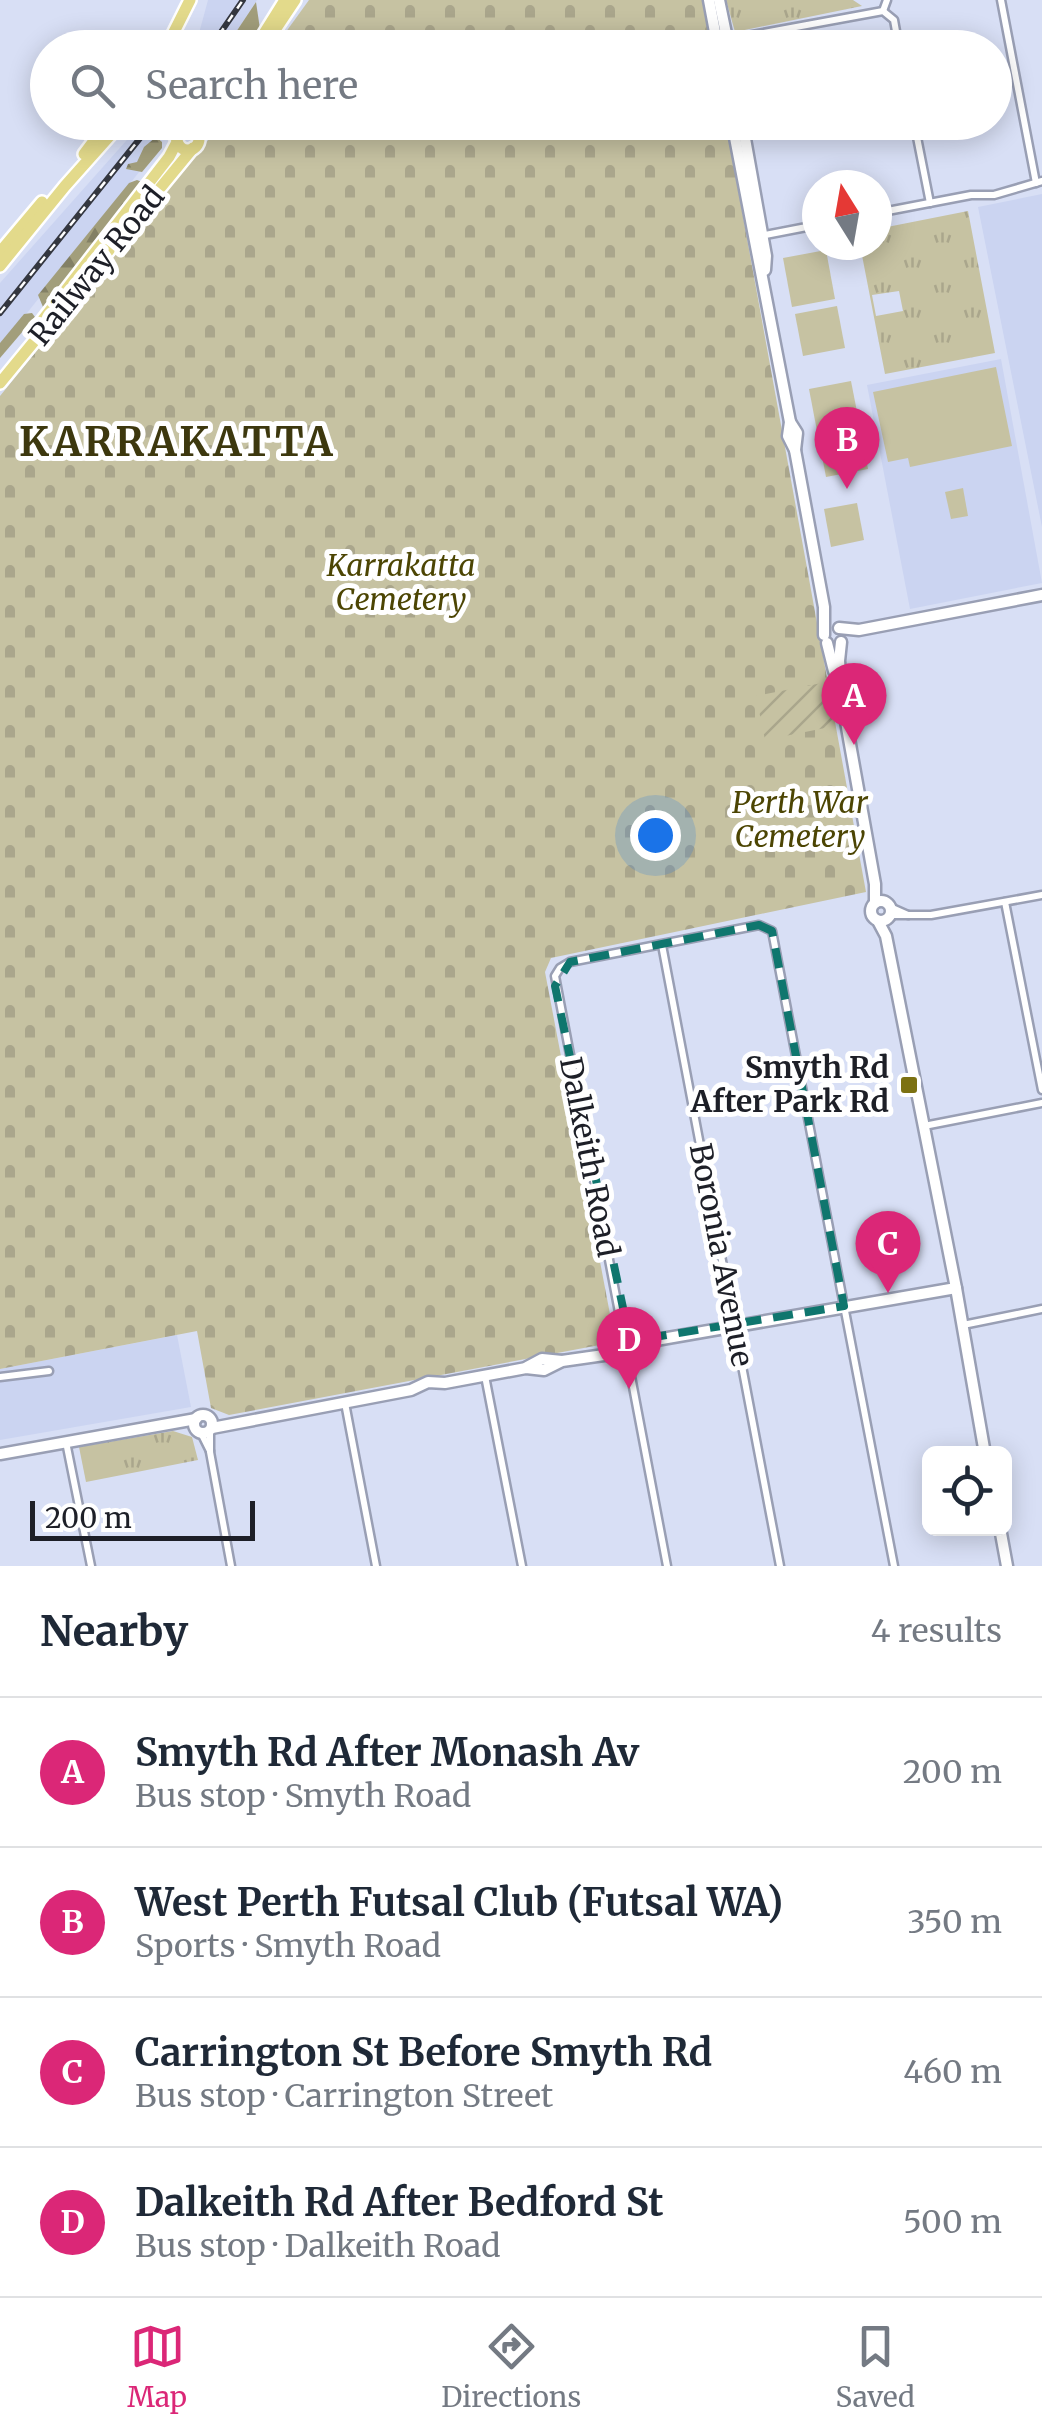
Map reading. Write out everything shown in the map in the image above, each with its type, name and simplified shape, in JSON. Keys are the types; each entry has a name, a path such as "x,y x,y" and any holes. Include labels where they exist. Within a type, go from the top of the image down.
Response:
{"main road":[{"path":"179,30 193,0"},
{"path":"266,30 285,0"},
{"path":"276,30 295,0"},
{"path":"0,252 93,140"},
{"path":"0,266 106,140"},
{"path":"177,140 184,149 195,140"},
{"name":"Railway Road","path":"0,372 169,158 177,140"},
{"name":"Railway Road","path":"0,383 196,143"}],"street":[{"path":"709,0 718,30"},
{"path":"719,0 721,30"},
{"path":"883,11 888,0"},
{"path":"1001,0 1007,30"},
{"path":"790,30 883,11"},
{"path":"883,11 894,20 896,30"},
{"path":"892,210 994,195 1039,182 1012,53"},
{"path":"740,140 790,422 788,436 795,450 824,607 826,639 843,705 875,884 884,911 984,1446"},
{"path":"918,140 930,203"},
{"path":"758,236 802,228"},
{"path":"826,639 829,628 858,630 1042,595"},
{"path":"824,607 843,632 839,661 843,705"},
{"path":"826,639 834,646 858,630"},
{"path":"884,911 930,916 1042,895"},
{"path":"1006,902 1042,1090"},
{"path":"662,945 760,926 772,930 894,1566"},
{"name":"Dalkeith Road","path":"626,1349 555,986 560,968 570,962 662,945"},
{"name":"Boronia Avenue","path":"662,945 780,1566"},
{"path":"922,1127 1042,1102"},
{"path":"0,1454 170,1423 204,1427 230,1424 412,1390 428,1382 446,1384 526,1368 542,1359 562,1361 953,1283"},
{"path":"953,1283 967,1358"},
{"path":"963,1325 1042,1309"},
{"path":"626,1349 667,1566"},
{"path":"0,1377 48,1370"},
{"path":"485,1376 522,1566"},
{"path":"345,1402 376,1566"},
{"path":"204,1427 231,1566"},
{"path":"66,1441 91,1566"},
{"path":"1001,1536 1007,1566"}],"highlighted area":[{"path":"759,925 772,931 844,1306 630,1341 555,986 570,962"}],"shaded area":[{"path":"208,0 257,0 237,30 200,30"},
{"path":"127,140 160,140 155,152 0,347 0,283"},
{"path":"1042,194 1042,527 978,207"},
{"path":"1001,359 1042,583 910,609 867,385"},
{"path":"177,1335 191,1407 0,1440 0,1369"}],"green space":[{"path":"309,0 703,0 709,30 287,30"},
{"path":"726,0 853,0 862,6 745,30 734,30"},
{"path":"256,2 260,29 237,30"},
{"path":"152,140 162,142 162,148 142,172 126,169 128,164 137,162"},
{"name":"Karrakatta Cemetery","path":"208,140 729,140 866,892 551,958 545,972 613,1330 605,1344 229,1415 211,1408 197,1331 0,1369 0,396"},
{"path":"142,182 138,189 43,307 38,295 129,183"},
{"path":"968,211 995,353 885,374 863,260 892,260 892,226","holes":["899,291 903,311 876,316 872,295"]},
{"path":"802,254 802,260 828,260 835,299 792,307 783,258"},
{"path":"837,306 845,348 803,356 795,314"},
{"path":"32,313 35,317 0,358 0,343 24,314"},
{"path":"996,367 1012,446 910,467 908,458 888,462 873,392"},
{"path":"851,381 859,422 817,431 809,389"},
{"path":"860,427 868,469 826,477 818,435"},
{"path":"963,488 968,516 951,519 945,492"},
{"path":"857,503 864,540 831,547 824,509"},
{"path":"827,682 835,726 765,740 756,696"},
{"path":"173,1431 192,1437 198,1460 86,1482 79,1447"}],"railway":[{"path":"222,30 243,0"},
{"path":"0,313 139,140"}],"place":[{"name":"West Perth Futsal Club (Futsal WA)","path":"847,489"},
{"name":"Smyth Rd After Monash Av","path":"854,745"},
{"name":"Smyth Rd After Park Rd","path":"909,1085"},
{"name":"Carrington St Before Smyth Rd","path":"888,1293"},
{"name":"Dalkeith Rd After Bedford St","path":"629,1389"}],"district":[{"name":"KARRAKATTA","path":"177,442"}],"park label":[{"name":"Perth War Cemetery","path":"800,820"}]}
